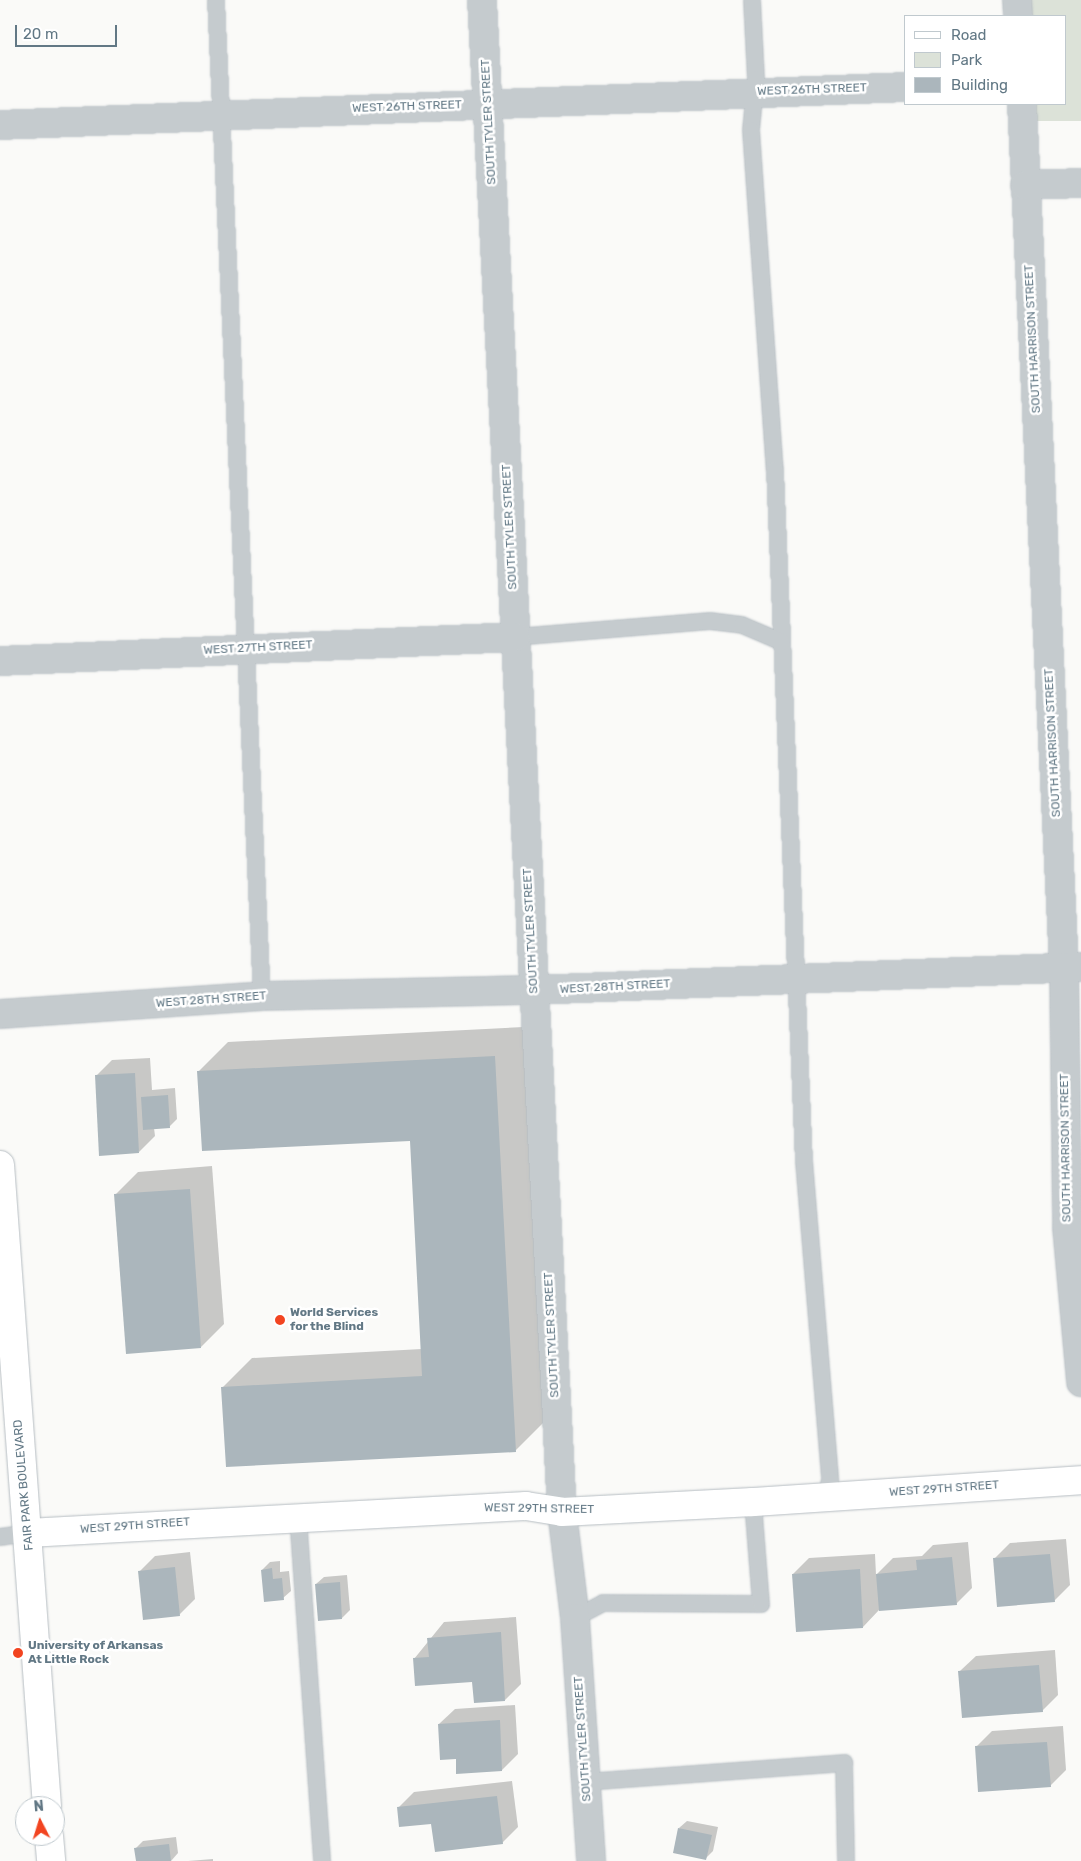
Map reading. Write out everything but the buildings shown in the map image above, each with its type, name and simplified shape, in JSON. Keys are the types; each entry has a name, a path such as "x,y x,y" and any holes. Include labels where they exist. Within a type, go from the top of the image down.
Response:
{"street":[{"name":"SOUTH TYLER STREET","path":"482,0 562,1512 575,1618 591,1861"},
{"path":"1017,0 1018,15"},
{"name":"WEST 26TH STREET","path":"0,125 222,114 904,87"},
{"name":"SOUTH HARRISON STREET","path":"1022,105 1025,186 1073,967 1074,1225 1081,1382"},
{"path":"1025,186 1081,183"},
{"name":"WEST 27TH STREET","path":"0,661 516,637"},
{"name":"WEST 28TH STREET","path":"0,1014 262,996 534,990 1073,967"},
{"name":"FAIR PARK BOULEVARD","path":"0,1165 46,1796"},
{"name":"WEST 29TH STREET","path":"28,1533 298,1516 526,1506 562,1512 754,1502 1081,1480"},
{"path":"50,1846 51,1861"}],"lane":[{"path":"216,0 244,649 262,996"},
{"path":"752,0 756,79 753,93 751,130 775,470 797,979 796,1023 804,1161 830,1480 826,1497"},
{"path":"516,637 710,621 742,625 782,642"},
{"path":"575,1618 603,1603 761,1604 754,1502"},
{"path":"298,1516 322,1861"},
{"path":"0,1537 28,1533"},
{"path":"586,1782 844,1763 846,1861"}],"green space":[{"path":"1017,0 1081,0 1081,121 1023,121 1022,105 1066,105 1066,15 1018,15"}],"place":[{"name":"World Services for the Blind","path":"280,1320"},
{"name":"University of Arkansas At Little Rock","path":"18,1653"}]}
